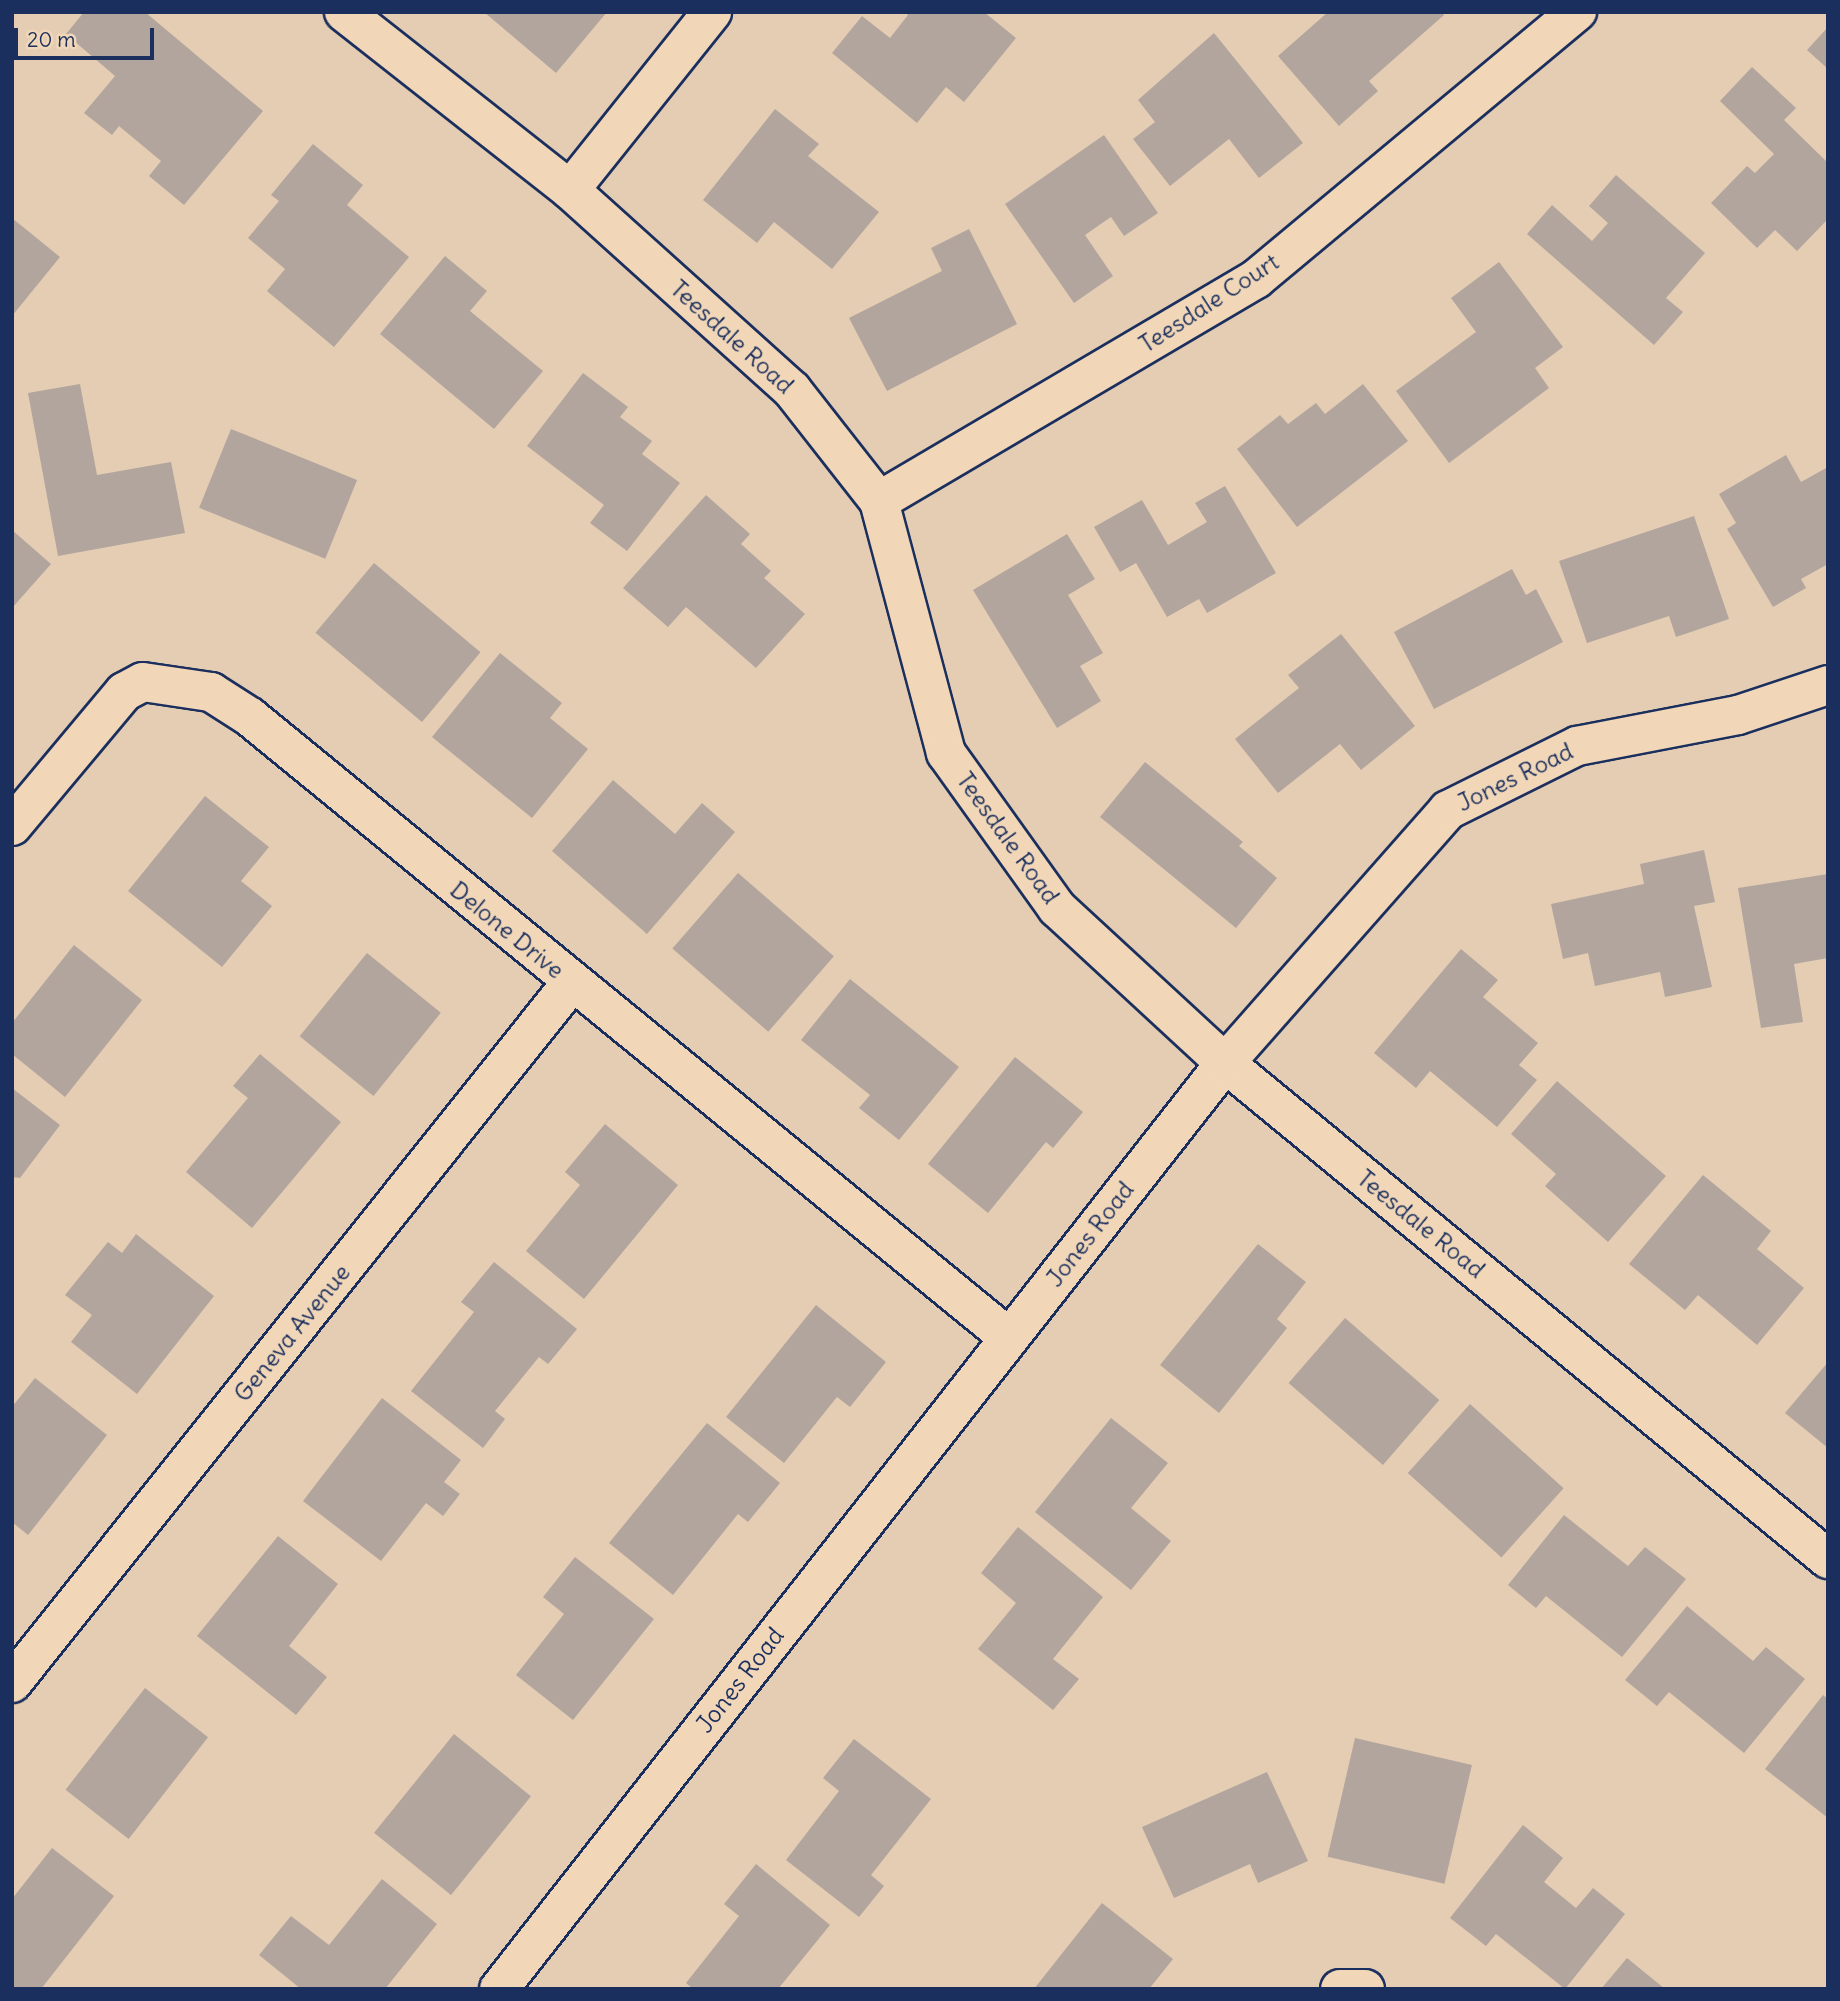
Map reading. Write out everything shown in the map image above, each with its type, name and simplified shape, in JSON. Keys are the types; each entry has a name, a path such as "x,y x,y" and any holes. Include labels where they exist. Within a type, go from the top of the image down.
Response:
{"street":[{"name":"Teesdale Road","path":"344,12 570,190 792,390 879,501 946,753 1057,908 1225,1063 1828,1559"},
{"path":"570,190 712,12"},
{"name":"Teesdale Court","path":"879,501 1256,279 1577,12"},
{"name":"Delone Drive","path":"12,826 124,692 143,682 211,692 250,717 1008,1337"},
{"name":"Jones Road","path":"499,1989 1225,1063 1448,810 1577,746 1738,715 1828,685"},
{"name":"Geneva Avenue","path":"12,1683 572,982"},
{"path":"1340,1989 1365,1989"}],"building":[{"path":"84,12 145,12 263,111 184,205 149,176 161,161 119,126 112,135 84,113 115,76 66,34"},
{"path":"484,12 607,12 556,73"},
{"path":"905,12 984,12 1016,38 964,102 946,87 917,123 832,53 862,16 890,38 908,15"},
{"path":"1328,12 1442,12 1444,15 1369,81 1378,91 1339,126 1278,56"},
{"path":"1828,27 1828,69 1807,50"},
{"path":"1214,33 1303,143 1259,178 1229,139 1170,186 1133,139 1155,122 1138,100"},
{"path":"1752,67 1796,108 1784,120 1828,163 1828,219 1797,251 1775,230 1757,248 1711,203 1747,166 1755,173 1774,154 1720,101"},
{"path":"775,109 819,144 808,156 879,212 832,269 774,222 757,243 703,200"},
{"path":"1104,135 1158,213 1124,236 1111,217 1085,235 1113,276 1074,303 1005,204"},
{"path":"313,144 363,185 347,205 409,257 334,347 267,291 285,269 248,238 279,201 271,195"},
{"path":"1616,175 1705,253 1666,298 1683,312 1654,345 1527,234 1552,205 1592,241 1608,223 1589,206"},
{"path":"12,218 60,257 12,316"},
{"path":"969,229 1017,324 887,391 849,318 942,271 931,248"},
{"path":"445,256 487,291 470,311 543,371 494,429 380,334"},
{"path":"1499,262 1563,347 1535,368 1549,388 1449,463 1396,391 1476,332 1451,298"},
{"path":"583,373 628,407 620,417 652,441 642,454 680,483 627,551 590,523 604,505 527,446"},
{"path":"80,384 97,475 171,462 185,533 58,556 28,393"},
{"path":"1363,384 1408,441 1297,527 1237,449 1280,415 1288,424 1316,403 1325,414"},
{"path":"231,429 357,480 325,559 199,508"},
{"path":"1786,455 1801,482 1828,467 1828,564 1801,579 1806,588 1773,607 1727,529 1736,523 1719,494"},
{"path":"1225,486 1276,573 1207,613 1199,599 1167,617 1136,563 1120,572 1094,527 1142,500 1168,545 1207,522 1195,503"},
{"path":"706,495 750,534 741,544 771,571 764,578 805,614 756,668 686,607 668,627 623,588"},
{"path":"1694,516 1729,619 1676,637 1669,616 1587,643 1559,561"},
{"path":"12,530 51,564 12,608"},
{"path":"1067,534 1095,579 1068,595 1103,653 1080,666 1101,701 1057,728 973,590"},
{"path":"374,563 480,652 422,722 316,633"},
{"path":"1512,569 1526,595 1536,589 1563,642 1434,709 1394,632"},
{"path":"1341,634 1415,726 1361,770 1340,744 1278,793 1235,739 1299,688 1288,675"},
{"path":"500,653 562,703 550,718 588,749 532,818 432,737"},
{"path":"1145,762 1243,842 1239,846 1277,878 1236,928 1100,817"},
{"path":"613,780 675,834 702,803 735,832 647,934 552,851"},
{"path":"205,796 269,847 241,881 272,906 222,967 128,891"},
{"path":"1704,850 1715,902 1694,906 1712,987 1665,997 1660,972 1595,986 1588,953 1563,959 1551,904 1644,884 1640,864"},
{"path":"738,873 834,956 768,1032 672,948"},
{"path":"1828,874 1828,958 1794,964 1803,1022 1761,1028 1738,888"},
{"path":"74,945 142,1000 65,1097 12,1054 12,1023"},
{"path":"1461,949 1498,980 1483,997 1538,1043 1519,1065 1537,1080 1497,1127 1430,1071 1416,1088 1374,1053"},
{"path":"367,953 441,1013 373,1096 300,1036"},
{"path":"850,979 959,1067 899,1140 859,1108 870,1095 801,1040"},
{"path":"260,1054 341,1122 252,1228 186,1172 248,1098 233,1086"},
{"path":"1015,1057 1083,1112 1053,1148 1046,1142 988,1213 928,1164"},
{"path":"1557,1081 1666,1176 1608,1242 1545,1186 1556,1174 1511,1134"},
{"path":"12,1088 60,1125 20,1178 12,1177"},
{"path":"605,1124 678,1185 584,1299 526,1251 580,1185 565,1172"},
{"path":"1703,1175 1771,1231 1757,1249 1804,1288 1757,1345 1698,1295 1685,1310 1629,1264"},
{"path":"136,1234 214,1296 137,1394 71,1342 92,1315 65,1295 108,1242 122,1253"},
{"path":"1258,1244 1306,1282 1277,1319 1287,1328 1219,1413 1160,1365"},
{"path":"494,1262 577,1329 548,1364 539,1357 495,1411 505,1419 483,1448 411,1391 474,1312 461,1302"},
{"path":"816,1305 886,1362 850,1407 837,1397 784,1463 726,1417"},
{"path":"1345,1318 1439,1400 1383,1465 1289,1383"},
{"path":"1828,1362 1828,1448 1785,1413"},
{"path":"35,1378 107,1435 28,1535 12,1522 12,1407"},
{"path":"382,1398 461,1460 444,1482 460,1494 443,1516 426,1503 381,1561 303,1501"},
{"path":"1470,1404 1564,1488 1501,1557 1408,1473"},
{"path":"1111,1418 1168,1463 1131,1508 1171,1541 1131,1590 1035,1512"},
{"path":"707,1423 780,1483 748,1522 738,1514 673,1595 609,1543"},
{"path":"1564,1515 1628,1566 1645,1547 1686,1579 1622,1657 1546,1596 1536,1608 1508,1585"},
{"path":"1018,1527 1103,1597 1053,1659 1079,1679 1053,1710 978,1649 1016,1603 981,1573"},
{"path":"278,1536 338,1584 289,1646 327,1677 296,1715 197,1636"},
{"path":"575,1557 654,1619 573,1720 516,1675 564,1614 543,1597"},
{"path":"1687,1606 1753,1661 1766,1647 1805,1679 1744,1753 1669,1692 1657,1706 1625,1680"},
{"path":"145,1688 208,1737 129,1839 66,1790"},
{"path":"1823,1695 1828,1699 1828,1818 1765,1769"},
{"path":"454,1734 531,1796 451,1895 374,1833"},
{"path":"1355,1738 1472,1765 1444,1884 1328,1857"},
{"path":"854,1739 931,1799 871,1875 884,1886 859,1917 786,1860 839,1791 823,1778"},
{"path":"1267,1772 1308,1861 1258,1883 1250,1864 1174,1898 1142,1827"},
{"path":"1523,1825 1563,1858 1544,1882 1576,1908 1593,1888 1625,1914 1565,1989 1496,1934 1486,1946 1450,1918"},
{"path":"52,1848 114,1896 41,1989 12,1989 12,1899"},
{"path":"756,1864 830,1925 778,1989 693,1989 686,1983 739,1916 724,1904"},
{"path":"382,1879 437,1924 385,1989 301,1989 259,1955 291,1916 329,1945"},
{"path":"1102,1903 1173,1959 1149,1989 1034,1989"},
{"path":"1627,1958 1665,1989 1601,1989"}]}
